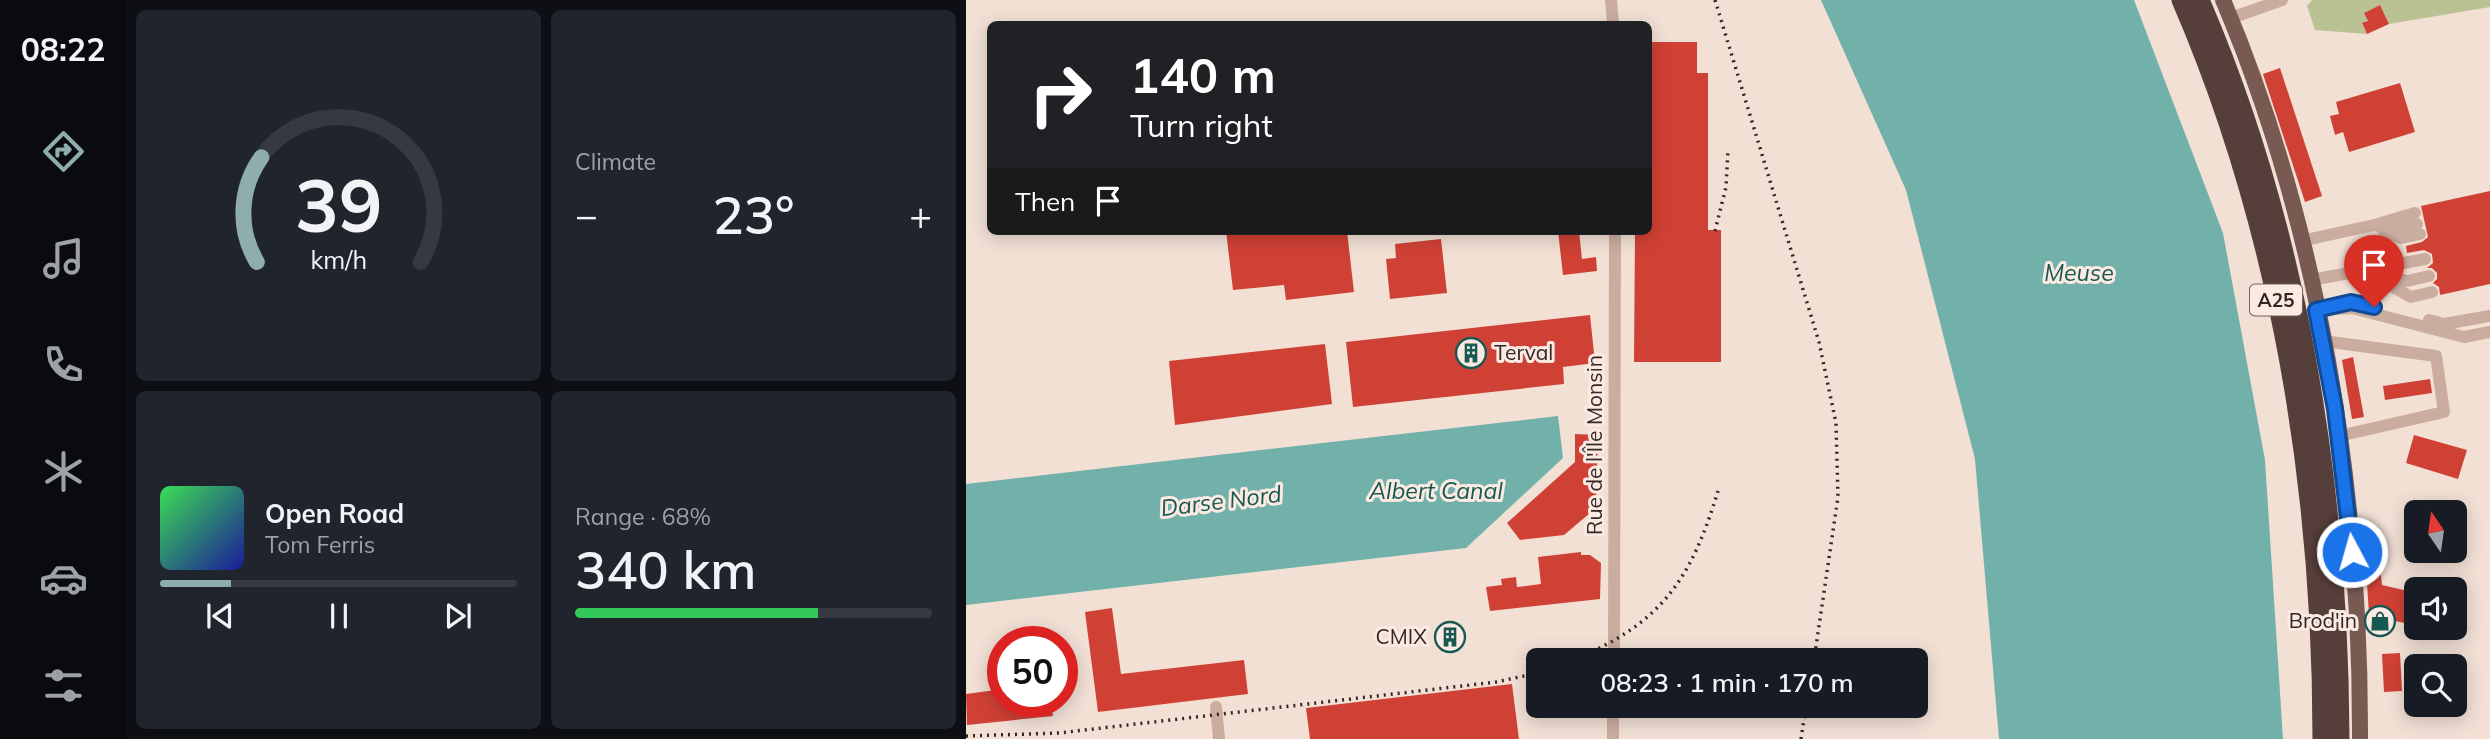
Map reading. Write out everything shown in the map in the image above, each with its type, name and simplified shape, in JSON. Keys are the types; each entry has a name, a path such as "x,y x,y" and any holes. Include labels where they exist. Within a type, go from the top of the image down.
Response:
{"highway":[{"name":"A25","path":"2181,0 2200,44 2237,150 2270,271 2292,376 2309,507 2320,635 2322,739"},
{"name":"A25","path":"2200,0 2254,144 2288,268 2308,373 2325,492 2336,610 2340,739"}],"main road":[{"path":"2223,0 2272,133 2311,280 2323,341 2339,436 2357,600 2360,739"}],"street":[{"path":"1611,0 1613,21"},
{"path":"2231,18 2282,0"},
{"path":"2301,240 2374,225 2399,228 2417,224"},
{"name":"Rue de l'Île Monsin","path":"1614,648 1615,235"},
{"path":"2311,280 2362,269 2429,276 2409,289 2362,269"},
{"path":"2316,310 2351,302 2444,324 2490,316"},
{"path":"2316,310 2352,308 2464,337 2490,332"},
{"path":"2323,341 2436,356 2444,412 2339,436"},
{"path":"1216,706 1219,739"},
{"path":"1613,739 1614,718"}],"green space":[{"path":"2312,0 2490,0 2490,7 2389,24 2380,5 2364,13 2368,21 2362,24 2367,34 2315,30 2307,6"}],"water":[{"name":"Meuse","path":"1821,0 2134,0 2223,233 2265,460 2283,739 1999,739 1975,459 1906,190"},
{"name":"Albert Canal","path":"1558,416 1563,458 1466,548 966,605 966,484"}],"building":[{"path":"2380,5 2389,24 2367,34 2362,23 2368,21 2364,13"},
{"path":"1652,42 1697,42 1697,73 1708,73 1708,230 1721,230 1721,362 1634,362 1635,235 1652,235"},
{"path":"2280,68 2322,196 2305,202 2263,74"},
{"path":"2400,83 2415,132 2349,152 2343,132 2335,135 2330,116 2339,114 2336,102"},
{"path":"2490,191 2490,284 2440,295 2439,287 2433,283 2437,279 2437,273 2432,268 2427,268 2433,263 2432,254 2424,250 2407,253 2406,246 2422,242 2428,237 2421,206"},
{"path":"1226,235 1347,235 1354,292 1286,300 1284,285 1233,290"},
{"path":"1558,235 1579,235 1582,259 1596,257 1597,271 1563,275"},
{"path":"1441,239 1447,293 1390,299 1386,259 1396,258 1395,244"},
{"name":"Terval","path":"1590,315 1595,363 1563,367 1564,384 1353,407 1346,342"},
{"path":"1325,344 1332,404 1175,425 1169,361"},
{"path":"2353,357 2364,417 2352,419 2342,360"},
{"path":"2430,379 2432,393 2385,400 2383,386"},
{"path":"1575,434 1598,435 1596,508 1564,535 1520,540 1507,523 1575,462"},
{"path":"2414,435 2467,450 2458,479 2406,463"},
{"path":"1581,552 1581,555 1590,555 1601,563 1600,599 1490,611 1486,587 1502,585 1501,579 1516,577 1517,587 1541,584 1538,557"},
{"path":"2380,566 2382,585 2404,590 2404,623 2391,620 2391,629 2370,630 2366,567"},
{"path":"1112,608 1121,674 1244,660 1248,694 1098,712 1085,612"},
{"name":"CMIX","path":"1457,625 1459,648 1442,649 1441,626"},
{"path":"2400,653 2402,691 2384,692 2382,654"},
{"path":"1512,684 1519,739 1310,739 1306,708"},
{"path":"987,691 987,717 1043,717 967,725 966,694"}],"railway":[{"path":"1715,0 1819,342 1836,423 1838,497 1816,648"},
{"path":"1715,231 1726,187 1728,150"},
{"path":"1599,648 1629,631 1668,595 1696,550 1718,491"},
{"path":"966,736 1059,733 1496,682 1526,676"},
{"path":"1801,739 1804,718"}],"place":[{"name":"Terval","path":"1471,353"},
{"name":"Brod'in","path":"2380,621"},
{"name":"CMIX","path":"1450,637"}],"route":[{"path":"2352,552 2335,409 2316,310 2351,302 2374,307"}],"water label":[{"name":"Darse Nord","path":"1221,501"}]}
